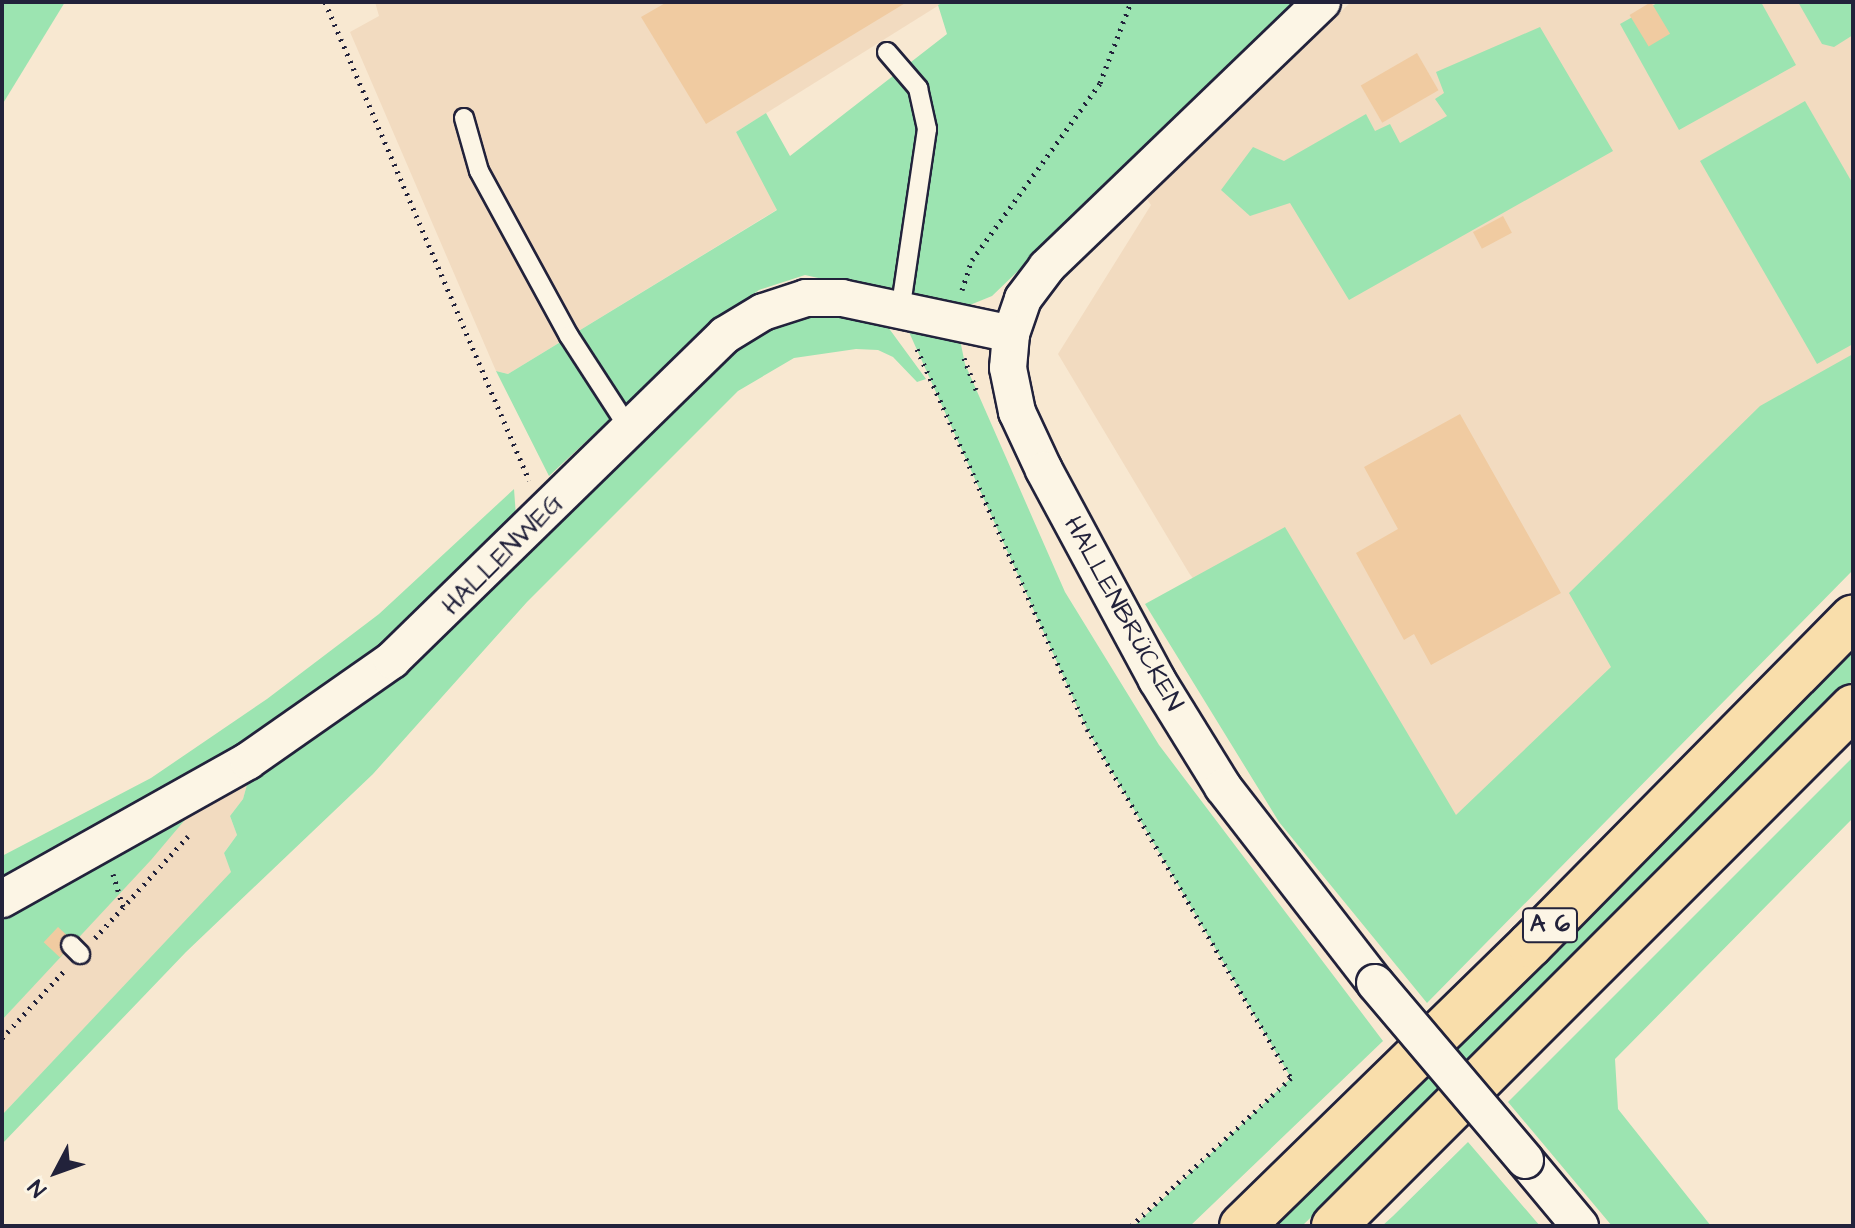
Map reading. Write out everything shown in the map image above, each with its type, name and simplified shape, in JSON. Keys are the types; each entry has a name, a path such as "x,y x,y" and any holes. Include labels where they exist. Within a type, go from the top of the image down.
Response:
{"highway":[{"name":"A 6","path":"1242,1226 1541,934 1853,618"},
{"name":"A 6","path":"1334,1226 1853,707"}],"street":[{"name":"HALLENBRÜCKEN","path":"1322,2 1047,267 1023,299 1011,334 1008,368 1017,412 1157,680 1223,787 1375,983 1580,1226"},
{"name":"HALLENWEG","path":"2,899 313,719 392,660 725,335 763,312 806,298 842,298 957,325 1011,334"}],"lane":[{"path":"887,52 918,88 927,129 900,312"},
{"path":"464,118 479,171 569,336 630,430"}],"path":[{"path":"325,2 543,513"},
{"path":"957,325 972,260 1100,83 1131,2"},
{"path":"900,312 1087,729 1291,1078 1131,1226"},
{"path":"2,1038 75,950 194,829"}],"shaded area":[{"path":"375,2 944,2 736,132 778,209 508,374 496,371 350,32 379,16"},
{"path":"1351,2 1853,2 1853,440 1430,895 1189,573 1058,354 1151,205 1147,199"},
{"path":"250,774 243,799 230,816 237,835 224,853 232,872 2,1115 2,1020 200,802"}],"green space":[{"path":"2,2 65,2 2,105"},
{"path":"944,2 1299,2 992,296 965,307 938,305 805,275 759,290 711,325 549,476 496,371 508,374 777,210 736,132 766,113 790,156 947,34 938,5"},
{"path":"1659,2 1761,2 1796,65 1679,130 1620,24"},
{"path":"1798,2 1853,2 1853,35 1834,47 1822,44"},
{"path":"1540,27 1613,151 1349,300 1290,203 1250,216 1221,190 1253,147 1284,161 1366,114 1375,131 1390,124 1400,143 1447,116 1435,99 1444,93 1436,72"},
{"path":"1805,101 1853,184 1853,344 1817,364 1700,161"},
{"path":"900,312 957,325 965,364 1065,592 1159,745 1383,1041 1190,1226 1134,1226 1291,1078 1087,729"},
{"path":"834,313 885,323 926,379 917,382 893,357 878,350 856,349 794,358 738,391 527,602 373,774 186,952 2,1144 2,1115 231,872 224,853 237,835 230,816 243,799 250,774 748,335 803,316"},
{"path":"1853,354 1853,570 1427,1003 1279,822 1145,604 1285,527 1456,815 1611,667 1569,593 1760,406"},
{"path":"514,489 516,516 501,537 352,673 268,730 2,885 2,856 151,778 267,699 379,614"},
{"path":"1853,650 1853,680 1584,951 1302,1226 1275,1226 1512,996"},
{"path":"1853,757 1853,818 1615,1059 1618,1109 1711,1226 1612,1226 1508,1102"},
{"path":"200,802 151,860 2,1020 2,916"},
{"path":"1468,1142 1540,1226 1382,1226 1393,1216"}],"building":[{"path":"667,2 907,2 706,124 641,17"},
{"path":"1651,2 1670,34 1649,47 1630,15"},
{"path":"1417,53 1438,90 1382,123 1361,86"},
{"path":"1503,216 1512,233 1482,249 1473,232"},
{"path":"1460,414 1561,593 1431,665 1414,634 1404,640 1356,553 1398,529 1364,467"},
{"path":"58,927 74,942 60,957 44,942"}]}
